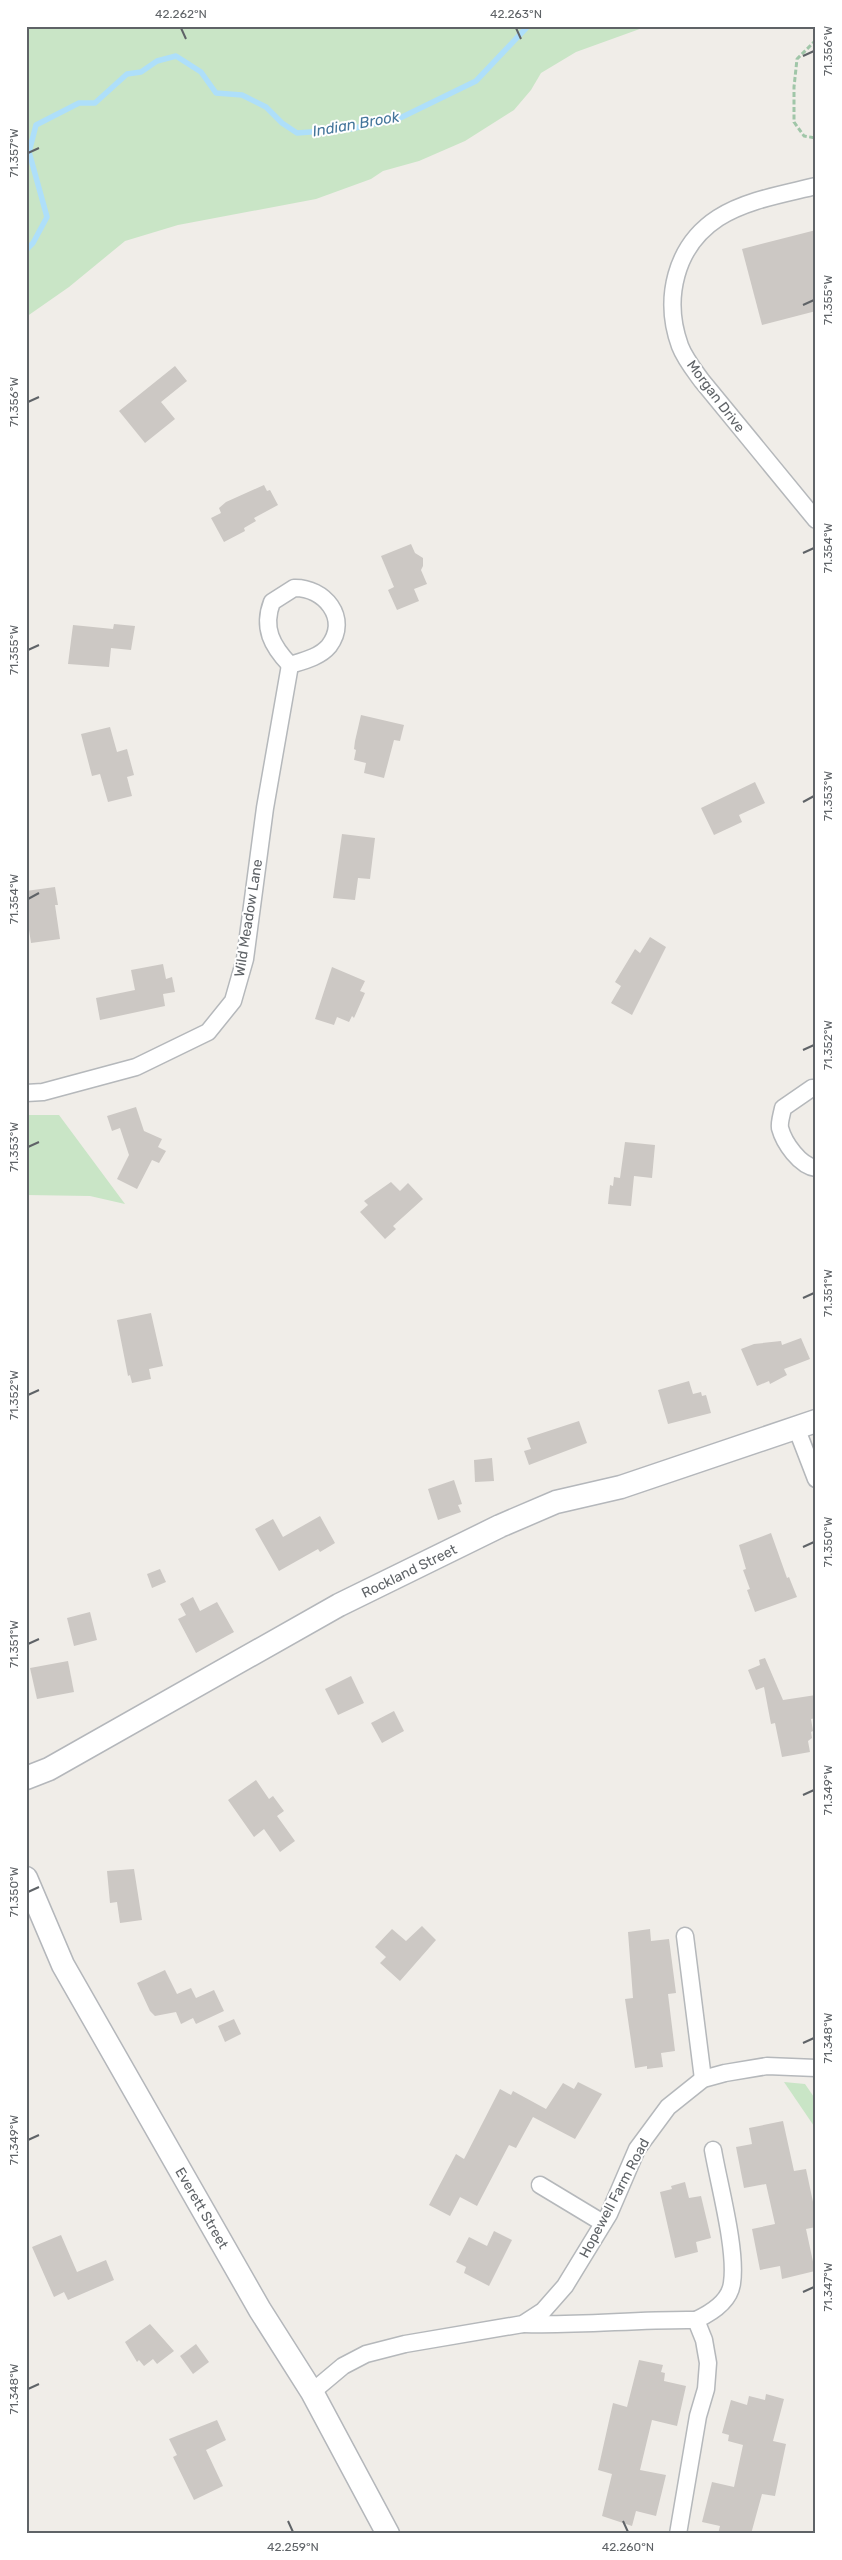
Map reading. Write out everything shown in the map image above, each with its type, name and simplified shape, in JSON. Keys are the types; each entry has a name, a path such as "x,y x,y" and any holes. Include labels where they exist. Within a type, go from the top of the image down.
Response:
{"street":[{"name":"Morgan Drive","path":"816,186 762,200 719,217 701,231 684,253 675,276 672,296 674,320 680,346 687,359 702,381 816,520"},
{"path":"294,588 306,588 328,601 336,622 334,634 328,647 319,654 290,665 268,636 267,614 272,602 282,594 294,588"},
{"name":"Wild Meadow Lane","path":"26,1093 43,1092 136,1067 208,1032 233,1001 244,959 264,808 290,665"},
{"path":"816,1088 812,1088 783,1108 779,1127 792,1150 808,1167 816,1168"},
{"path":"806,1424 816,1479"},
{"name":"Rockland Street","path":"26,1778 49,1769 339,1605 500,1526 556,1502 621,1487 806,1424"},
{"name":"Everett Street","path":"26,1878 63,1966 260,2310 312,2392 388,2534"},
{"path":"685,1936 703,2080"},
{"name":"Hopewell Farm Road","path":"312,2392 343,2366 366,2354 405,2344 523,2324 543,2311 565,2286 603,2223 637,2149 668,2107 703,2080 767,2066 816,2068"},
{"path":"523,2324 566,2326 655,2319 696,2320 710,2314 723,2301 732,2284 730,2247 713,2150"},
{"path":"540,2185 603,2223"},
{"path":"678,2534 698,2416 706,2389 708,2363 704,2340 696,2320"}],"path":[{"path":"816,40 797,59 794,87 794,122 804,136 816,138"}],"green space":[{"path":"26,26 648,26 576,52 541,73 531,90 514,110 465,141 419,161 383,171 371,179 316,199 178,225 125,241 69,287 26,317"},
{"path":"26,1115 59,1115 125,1204 90,1196 26,1195"},
{"path":"784,2082 805,2084 816,2100 816,2129"}],"building":[{"path":"816,230 816,311 762,325 742,249"},
{"path":"175,366 187,381 161,402 175,419 145,443 119,411"},
{"path":"264,485 267,491 270,490 278,505 254,518 256,521 244,528 245,531 224,542 211,518 221,513 219,508 226,502"},
{"path":"411,544 415,553 423,558 421,570 427,584 414,589 419,601 397,610 388,590 394,587 381,556"},
{"path":"114,624 135,626 131,650 111,648 109,667 68,664 73,625 113,629"},
{"path":"361,715 404,725 400,741 394,740 384,778 364,773 366,763 354,760 355,741"},
{"path":"110,727 117,752 127,749 134,775 127,777 132,796 108,802 100,774 92,776 81,734"},
{"path":"755,782 765,803 739,815 742,822 714,835 701,808"},
{"path":"342,834 375,838 370,879 358,878 355,900 333,898"},
{"path":"55,887 58,905 55,905 60,939 31,943 26,910 26,891"},
{"path":"650,937 666,947 632,1015 611,1003 621,986 615,982 635,949 640,953"},
{"path":"163,964 166,979 172,977 175,992 163,994 165,1006 100,1020 96,998 135,990 131,970"},
{"path":"332,967 365,981 360,991 365,993 354,1018 352,1016 349,1022 337,1017 334,1025 315,1019"},
{"path":"136,1107 144,1131 162,1139 158,1147 166,1151 159,1163 152,1160 137,1189 117,1179 129,1155 120,1128 112,1131 107,1116"},
{"path":"625,1142 655,1145 652,1178 634,1176 631,1206 608,1204 610,1185 613,1186 614,1177 620,1178"},
{"path":"391,1182 400,1191 408,1183 423,1199 393,1226 396,1229 385,1239 360,1212 368,1205 364,1201"},
{"path":"151,1313 163,1366 149,1369 151,1379 132,1383 130,1375 128,1376 117,1320"},
{"path":"801,1338 810,1359 784,1369 787,1375 770,1384 769,1381 757,1386 741,1349 754,1344 781,1341 782,1345"},
{"path":"689,1381 693,1394 701,1392 702,1396 706,1395 711,1413 668,1424 658,1390"},
{"path":"579,1421 587,1443 529,1465 524,1451 531,1449 527,1438"},
{"path":"492,1458 494,1481 475,1482 474,1460"},
{"path":"454,1480 462,1504 458,1505 461,1512 438,1520 428,1489"},
{"path":"320,1516 335,1543 320,1552 318,1549 279,1571 255,1529 273,1519 283,1537"},
{"path":"771,1533 787,1578 789,1577 797,1597 755,1612 747,1590 750,1589 743,1570 746,1569 739,1545"},
{"path":"160,1569 166,1582 152,1588 147,1574"},
{"path":"193,1597 200,1611 217,1602 234,1632 196,1653 178,1619 186,1615 180,1604"},
{"path":"90,1612 97,1640 74,1646 67,1618"},
{"path":"765,1658 783,1700 816,1695 816,1718 811,1719 813,1731 811,1732 812,1738 808,1741 810,1752 782,1757 775,1723 771,1724 764,1687 756,1690 748,1670 760,1665 759,1660"},
{"path":"68,1661 74,1692 37,1699 30,1668"},
{"path":"351,1676 364,1703 338,1715 325,1689"},
{"path":"394,1711 404,1731 382,1743 371,1723"},
{"path":"256,1780 269,1799 273,1796 284,1811 277,1816 295,1841 280,1852 264,1829 254,1837 228,1800"},
{"path":"134,1869 142,1920 120,1923 117,1902 110,1903 107,1871"},
{"path":"422,1926 436,1940 400,1981 380,1963 386,1957 375,1947 392,1929 406,1941"},
{"path":"650,1929 651,1941 669,1939 676,1993 668,1994 675,2051 661,2053 663,2067 647,2069 647,2066 635,2068 625,1999 633,1998 628,1932"},
{"path":"165,1970 177,1994 191,1988 196,1998 214,1990 224,2011 196,2024 193,2018 181,2024 176,2012 155,2016 150,2011 137,1983"},
{"path":"234,2019 241,2034 225,2042 218,2026"},
{"path":"578,2082 602,2094 575,2139 533,2117 516,2148 509,2145 477,2206 460,2197 450,2216 429,2205 456,2154 464,2159 500,2089 511,2095 513,2091 546,2109 563,2083 574,2089"},
{"path":"783,2121 794,2171 806,2169 816,2216 816,2227 806,2229 815,2271 782,2279 780,2266 760,2270 752,2229 775,2224 766,2184 744,2188 736,2147 752,2144 749,2128"},
{"path":"685,2182 689,2198 701,2196 711,2238 696,2242 698,2252 675,2258 660,2192 672,2189 671,2186"},
{"path":"494,2231 512,2240 489,2286 464,2273 466,2267 456,2262 469,2237 487,2246"},
{"path":"61,2235 77,2272 106,2260 114,2280 68,2300 64,2292 54,2297 32,2247"},
{"path":"150,2324 174,2351 157,2364 153,2359 144,2366 139,2360 137,2362 125,2342"},
{"path":"196,2344 209,2362 193,2374 180,2356"},
{"path":"639,2360 663,2365 661,2372 665,2373 664,2381 686,2386 677,2426 652,2420 640,2470 666,2475 656,2516 636,2511 632,2526 602,2516 612,2474 598,2470 613,2403 627,2407"},
{"path":"766,2394 784,2399 773,2441 786,2444 775,2496 762,2494 751,2534 718,2534 720,2526 702,2522 712,2482 734,2487 743,2445 728,2441 729,2435 722,2433 731,2400 747,2405 749,2396 765,2400"},
{"path":"217,2420 226,2440 206,2450 223,2486 194,2500 173,2457 177,2455 169,2439"}],"waterway":[{"name":"Indian Brook","path":"26,250 33,243 47,217 29,152 36,125 79,103 95,103 127,74 141,72 157,61 176,56 201,72 216,93 242,95 266,107 282,123 297,133 350,129 398,119 476,81 528,26"}]}
